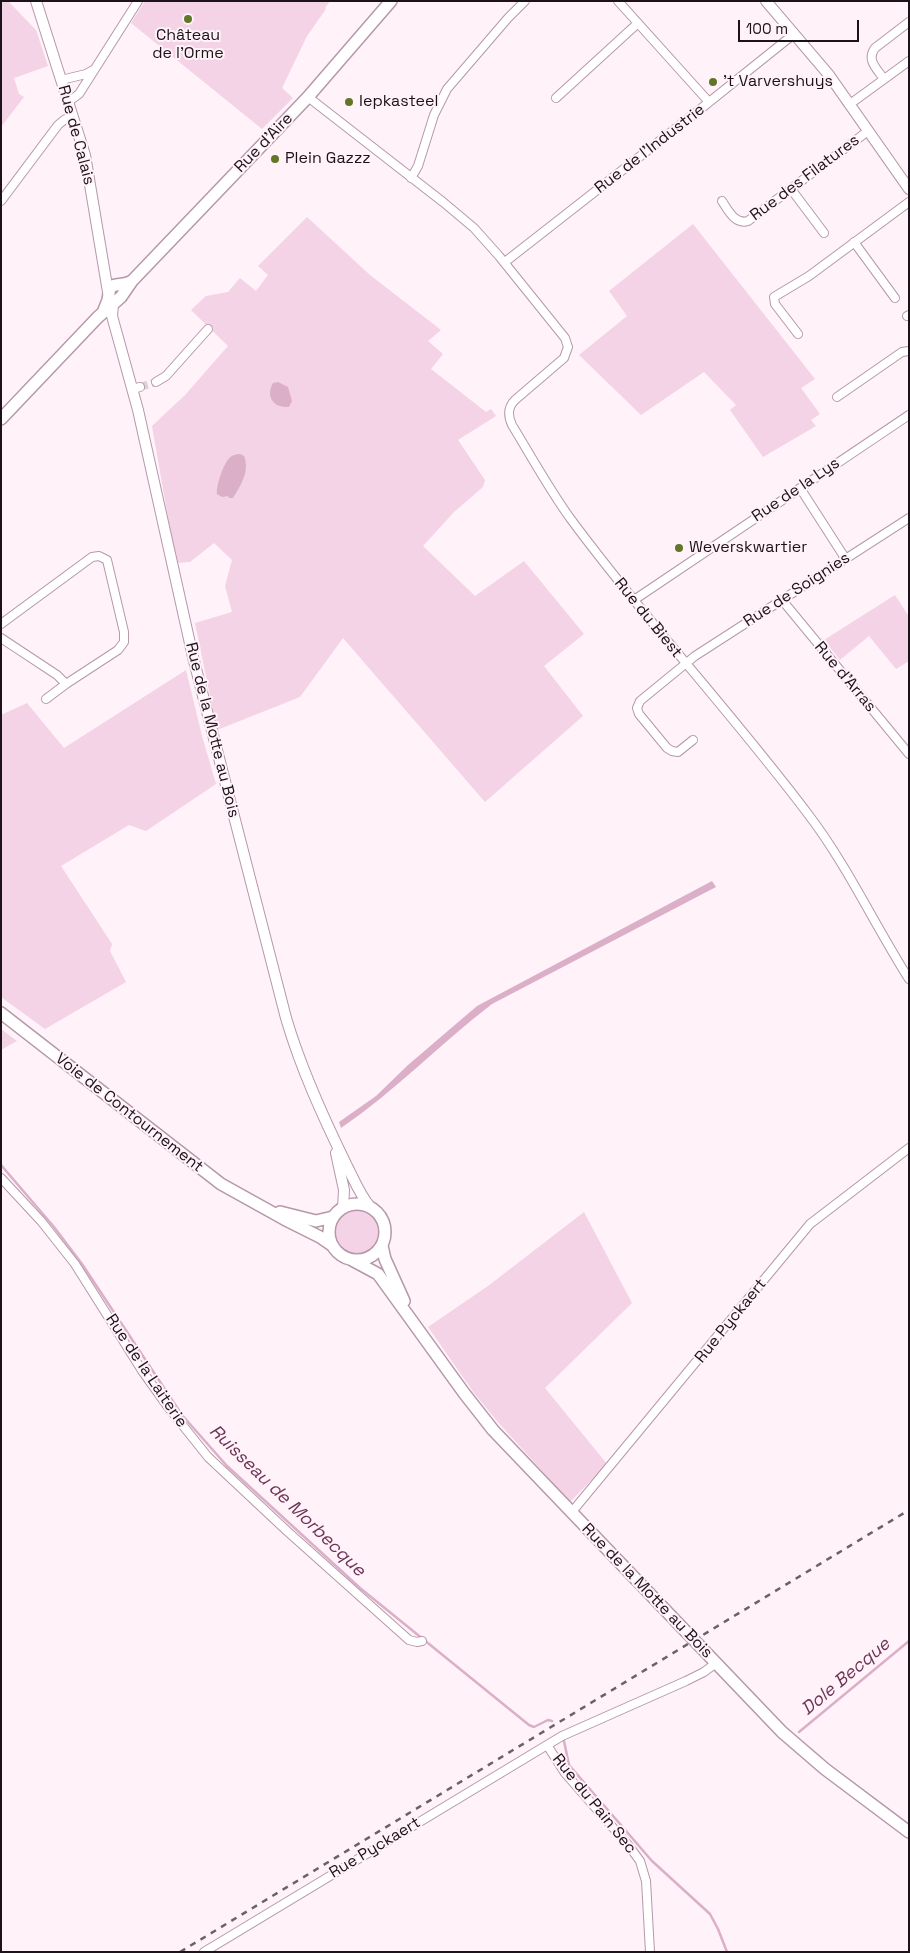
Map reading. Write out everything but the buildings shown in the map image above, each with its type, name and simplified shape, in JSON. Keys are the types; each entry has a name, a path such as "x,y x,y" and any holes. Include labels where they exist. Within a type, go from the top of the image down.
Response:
{"main road":[{"name":"Rue d'Aire","path":"1,420 112,300 308,98 391,1"},
{"name":"Voie de Contournement","path":"1,1013 198,1167 229,1189 262,1207"},
{"path":"355,1204 371,1208 378,1214 384,1223 385,1236 382,1246 375,1254 352,1260 340,1254 333,1246 320,1237 262,1207 311,1220 322,1220 333,1217 343,1208 355,1204"},
{"path":"333,1217 329,1233 333,1246"},
{"name":"Rue de la Motte au Bois","path":"382,1246 385,1259 414,1321"},
{"name":"Rue de la Motte au Bois","path":"352,1260 378,1274 414,1321 456,1383 486,1421 571,1513 716,1663 802,1750 909,1832"}],"street":[{"name":"Rue de Calais","path":"36,1 73,115 88,171 105,272 112,300"},
{"path":"68,102 79,94 138,1"},
{"path":"411,178 419,162 438,104 450,84 525,1"},
{"path":"618,1 709,102"},
{"path":"766,1 824,68 909,189"},
{"path":"884,80 871,61 871,53 909,22"},
{"path":"556,98 588,66 604,56 638,23"},
{"name":"Rue de l'Industrie","path":"505,262 794,34"},
{"path":"850,104 909,61"},
{"path":"61,80 86,74 95,69"},
{"path":"308,98 468,223 505,262"},
{"path":"1,201 58,125 73,115"},
{"name":"Rue des Filatures","path":"722,202 740,222 748,222 868,131"},
{"path":"791,190 824,233"},
{"path":"798,334 774,304 774,297 809,276 909,202"},
{"path":"854,242 895,298"},
{"name":"Rue du Biest","path":"505,262 565,338 568,348 562,361 512,402 508,412 510,422 564,510 821,832 909,978"},
{"name":"Rue de la Motte au Bois","path":"112,300 136,388 193,658 277,986 295,1047 332,1138 358,1190 371,1208"},
{"path":"156,382 166,376 208,330"},
{"path":"837,397 902,352 909,351"},
{"name":"Rue de la Lys","path":"634,600 909,415"},
{"path":"800,488 845,558"},
{"name":"Rue de Soignies","path":"694,740 678,752 670,750 639,714 637,708 642,698 685,663 909,518"},
{"path":"1,624 92,557 99,556 105,558 108,563 124,632 124,642 118,650 66,684 46,700"},
{"name":"Rue d'Arras","path":"782,600 909,754"},
{"path":"1,638 60,677 66,684"},
{"name":"Rue de la Motte au Bois","path":"332,1138 344,1190 343,1208"},
{"name":"Rue Pyckaert","path":"571,1513 810,1224 909,1148"},
{"name":"Rue de la Laiterie","path":"1,1178 41,1221 75,1264 148,1380 208,1457 409,1640 422,1641"},
{"name":"Rue Pyckaert","path":"204,1952 571,1731 686,1682 716,1663"},
{"name":"Rue du Pain Sec","path":"547,1746 565,1773 640,1861 646,1881 650,1952"}],"shaded area":[{"path":"1,1 8,1 36,30 48,66 14,78 19,94 24,97 1,127"},
{"path":"145,1 330,1 307,36 282,88 293,98 262,129 131,23"},
{"path":"307,217 370,275 441,330 428,341 443,354 431,369 486,412 491,409 496,416 458,440 485,480 483,487 454,512 423,546 475,596 524,561 584,634 544,666 583,716 485,802 343,638 300,697 217,730 195,623 232,612 225,586 232,560 214,543 190,562 176,563 152,426 185,395 228,346 191,310 206,296 228,292 240,278 256,291 268,275 258,266"},
{"path":"693,224 815,379 801,388 820,414 811,420 816,426 763,457 730,410 736,405 704,372 641,415 579,355 627,316 609,291"},
{"path":"278,382 288,387 292,401 289,407 279,406 272,401 271,388 273,383"},
{"path":"240,454 244,456 246,462 242,483 233,498 228,496 222,497 217,494 217,490 223,468 229,458"},
{"path":"895,595 909,617 909,661 896,669 869,636 840,660 824,640"},
{"path":"186,670 216,784 146,831 129,825 61,866 112,944 110,951 126,982 45,1029 1,997 1,715 27,703 64,748"},
{"path":"712,881 716,887 492,1004 380,1099 341,1128 339,1122 376,1096 408,1065 477,1006"},
{"path":"1,1029 17,1041 1,1050"},
{"path":"352,1209 362,1209 376,1219 380,1232 376,1245 370,1251 362,1255 352,1255 338,1245 334,1237 334,1227 344,1213"},
{"path":"584,1212 632,1303 545,1388 607,1464 570,1502 474,1393 428,1327 488,1286"}],"waterway":[{"name":"Ruisseau de Morbecque","path":"1,1165 54,1227 82,1264 182,1415 227,1466 360,1588 529,1725 534,1727 548,1720 552,1721"},
{"name":"Dole Becque","path":"799,1732 909,1641"},
{"name":"Ruisseau de Morbecque","path":"564,1741 569,1765 652,1861 710,1914 727,1952"}],"tunnel":[{"path":"140,387 156,382"}],"railway":[{"path":"180,1952 909,1510"}],"place":[{"name":"Château de l'Orme","path":"188,19"},
{"name":"'t Varvershuys","path":"713,82"},
{"name":"Iepkasteel","path":"349,102"},
{"name":"Plein Gazzz","path":"275,159"},
{"name":"Weverskwartier","path":"679,548"}]}
